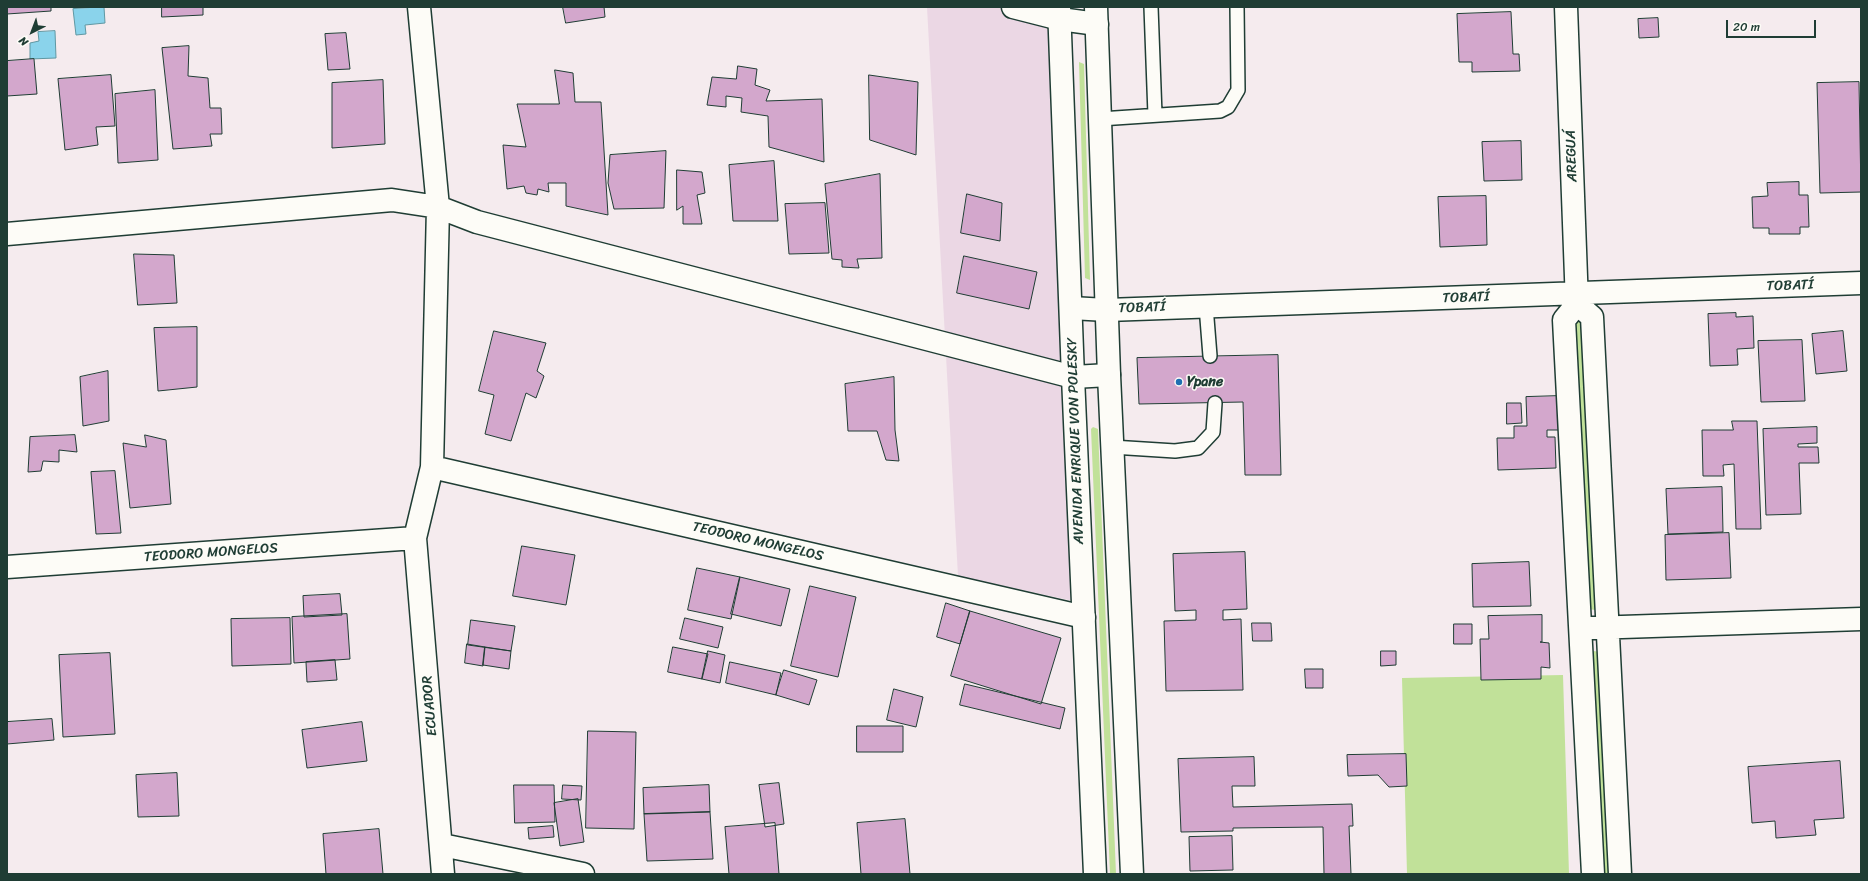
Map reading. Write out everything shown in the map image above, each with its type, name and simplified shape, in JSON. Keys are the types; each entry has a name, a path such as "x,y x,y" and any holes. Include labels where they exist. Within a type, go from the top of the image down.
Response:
{"street":[{"name":"ECUADOR","path":"419,7 438,207 432,467 415,538 442,845 443,874"},
{"path":"1013,7 1097,16 1109,375 1132,874"},
{"name":"AREGUÁ","path":"1566,7 1578,299"},
{"name":"AVENIDA ENRIQUE VON POLESKY","path":"1059,13 1073,377 1095,874"},
{"path":"7,234 392,200 438,207 477,222 1073,377 1109,375"},
{"name":"TOBATÍ","path":"1071,308 1108,310 1206,306 1578,299 1861,283"},
{"path":"1593,874 1564,320 1578,299 1592,317 1620,874"},
{"name":"TEODORO MONGELOS","path":"432,467 1084,617"},
{"name":"TEODORO MONGELOS","path":"7,567 415,538"},
{"path":"1580,629 1861,619"},
{"path":"442,845 583,874"}],"lane":[{"path":"1152,7 1155,115"},
{"path":"1100,119 1220,111 1228,107 1238,90 1237,7"},
{"path":"1206,306 1210,356"},
{"path":"1112,447 1175,451 1198,448 1213,432 1215,403"}],"shaded area":[{"path":"927,7 1047,7 1083,603 958,576"}],"green space":[{"path":"1079,62 1084,64 1090,280 1085,278"},
{"path":"1576,319 1582,319 1597,609 1595,610 1589,609"},
{"path":"1093,427 1098,429 1116,874 1110,874 1091,429"},
{"path":"1594,651 1599,652 1611,874 1603,874 1592,653"},
{"path":"1563,675 1569,874 1407,874 1402,678"}],"water":[{"path":"104,7 105,23 85,25 86,34 76,35 73,9"},
{"path":"55,31 56,58 30,59 30,43 39,41 38,32"}],"building":[{"path":"7,7 51,7 51,11 7,14"},
{"path":"162,7 203,7 203,15 162,17"},
{"path":"563,7 604,7 605,17 566,23"},
{"path":"1511,12 1513,54 1519,54 1520,71 1472,72 1472,62 1459,62 1457,14"},
{"path":"1658,18 1659,37 1639,38 1638,19"},
{"path":"346,33 350,69 328,70 325,34"},
{"path":"189,46 188,76 208,78 210,108 221,108 222,134 210,134 212,146 173,149 162,48"},
{"path":"34,59 37,94 7,96 7,61"},
{"path":"738,66 757,69 755,85 770,90 766,101 822,99 824,162 769,147 768,116 741,112 742,98 726,96 726,107 707,105 712,77 736,79"},
{"path":"555,70 573,73 575,102 601,102 608,215 566,206 566,183 548,183 549,192 538,189 537,195 526,193 524,186 507,189 503,145 526,147 517,104 559,104"},
{"path":"111,75 115,126 96,127 98,145 65,150 58,79"},
{"path":"869,75 918,82 916,155 870,140"},
{"path":"383,80 385,144 332,148 332,83"},
{"path":"1859,82 1861,192 1820,193 1817,83"},
{"path":"155,90 158,160 118,163 115,94"},
{"path":"1521,141 1522,180 1484,181 1482,142"},
{"path":"666,151 664,208 614,209 608,183 610,155"},
{"path":"774,161 778,221 733,221 729,165"},
{"path":"677,170 702,172 705,193 697,195 702,224 683,224 683,206 677,210"},
{"path":"880,174 882,258 857,259 859,268 842,267 842,260 832,259 825,184"},
{"path":"1799,182 1799,195 1808,195 1809,227 1800,227 1800,234 1769,234 1769,228 1753,228 1752,197 1768,196 1767,183"},
{"path":"967,194 1002,203 1000,241 961,233"},
{"path":"1486,196 1487,245 1440,247 1438,197"},
{"path":"825,203 829,253 789,254 785,204"},
{"path":"134,254 174,255 177,303 138,305"},
{"path":"964,256 1037,272 1029,309 957,293"},
{"path":"1736,313 1736,317 1753,316 1754,348 1737,349 1738,365 1710,366 1708,314"},
{"path":"197,327 197,387 158,391 154,328"},
{"path":"494,331 546,343 537,371 544,376 536,398 526,393 511,441 485,434 494,395 479,391"},
{"path":"1843,331 1847,371 1816,374 1812,334"},
{"path":"1802,340 1805,401 1761,402 1758,341"},
{"path":"1278,355 1281,475 1245,475 1243,402 1139,404 1137,358"},
{"path":"108,371 109,421 83,426 80,377"},
{"path":"894,377 895,430 899,461 886,460 877,431 848,431 845,384"},
{"path":"1559,396 1560,430 1547,430 1547,437 1555,437 1556,468 1498,470 1497,438 1514,438 1514,426 1527,426 1526,397"},
{"path":"1507,403 1521,403 1522,423 1507,424"},
{"path":"1732,421 1757,421 1761,529 1736,529 1734,464 1723,465 1724,476 1703,476 1702,430 1733,430"},
{"path":"1817,427 1817,443 1798,444 1798,447 1818,447 1819,463 1799,463 1801,514 1766,515 1763,429"},
{"path":"75,435 77,452 59,450 59,462 43,461 41,471 28,472 30,437"},
{"path":"145,435 166,440 171,504 130,508 123,443 146,447"},
{"path":"115,471 121,533 96,534 91,472"},
{"path":"1722,487 1723,532 1668,534 1666,489"},
{"path":"1729,533 1731,578 1666,580 1665,535"},
{"path":"522,546 575,555 566,605 513,596"},
{"path":"1245,552 1247,609 1223,610 1223,620 1241,619 1243,690 1166,691 1164,621 1196,620 1196,610 1175,611 1173,554"},
{"path":"1529,562 1531,606 1473,607 1472,564"},
{"path":"697,568 740,577 731,619 688,610"},
{"path":"740,577 790,589 781,626 731,614"},
{"path":"810,586 856,597 838,677 791,666"},
{"path":"340,594 342,615 304,617 303,596"},
{"path":"946,603 970,611 960,644 937,637"},
{"path":"970,611 1061,638 1041,704 951,676"},
{"path":"347,614 350,659 294,663 292,617"},
{"path":"1542,615 1542,642 1540,642 1549,643 1550,668 1541,667 1541,679 1481,680 1480,639 1489,639 1488,616"},
{"path":"290,618 291,664 232,666 231,619"},
{"path":"685,618 723,627 718,648 680,639"},
{"path":"471,620 515,626 511,651 468,645"},
{"path":"1252,623 1271,623 1272,641 1253,641"},
{"path":"1454,624 1472,624 1472,644 1454,644"},
{"path":"467,644 485,647 483,666 465,663"},
{"path":"485,647 511,651 509,669 483,665"},
{"path":"673,647 708,654 702,679 668,672"},
{"path":"708,651 725,655 720,683 702,679"},
{"path":"1381,651 1396,651 1396,665 1381,666"},
{"path":"110,653 115,734 63,737 59,655"},
{"path":"335,660 337,680 307,682 306,662"},
{"path":"730,662 781,673 776,695 726,683"},
{"path":"1305,669 1323,669 1323,688 1306,688"},
{"path":"784,670 817,680 809,705 776,695"},
{"path":"965,684 1065,708 1060,729 960,705"},
{"path":"894,689 923,697 916,727 887,720"},
{"path":"52,719 54,740 7,744 7,722"},
{"path":"362,722 367,761 307,768 302,730"},
{"path":"857,726 903,726 903,752 857,752"},
{"path":"588,731 636,732 634,829 586,828"},
{"path":"1406,754 1407,786 1389,787 1378,775 1348,776 1347,755"},
{"path":"1254,757 1255,786 1232,786 1233,807 1352,804 1353,826 1349,826 1351,874 1324,874 1323,827 1233,828 1233,831 1181,832 1178,759"},
{"path":"1840,761 1844,818 1814,820 1816,835 1776,838 1775,821 1752,823 1748,767"},
{"path":"177,773 179,816 138,817 136,775"},
{"path":"779,783 784,824 765,827 759,785"},
{"path":"514,785 554,785 555,822 515,823"},
{"path":"563,785 582,786 581,800 562,799"},
{"path":"709,785 710,812 644,814 643,788"},
{"path":"578,799 584,842 560,846 554,803"},
{"path":"710,812 713,859 647,861 644,814"},
{"path":"905,819 910,874 861,874 857,823"},
{"path":"775,823 779,874 729,874 725,827"},
{"path":"553,826 554,837 529,839 528,828"},
{"path":"379,829 383,874 326,874 323,834"},
{"path":"1232,836 1233,870 1190,871 1189,837"}],"place":[{"name":"Ypane","path":"1179,382"}]}
